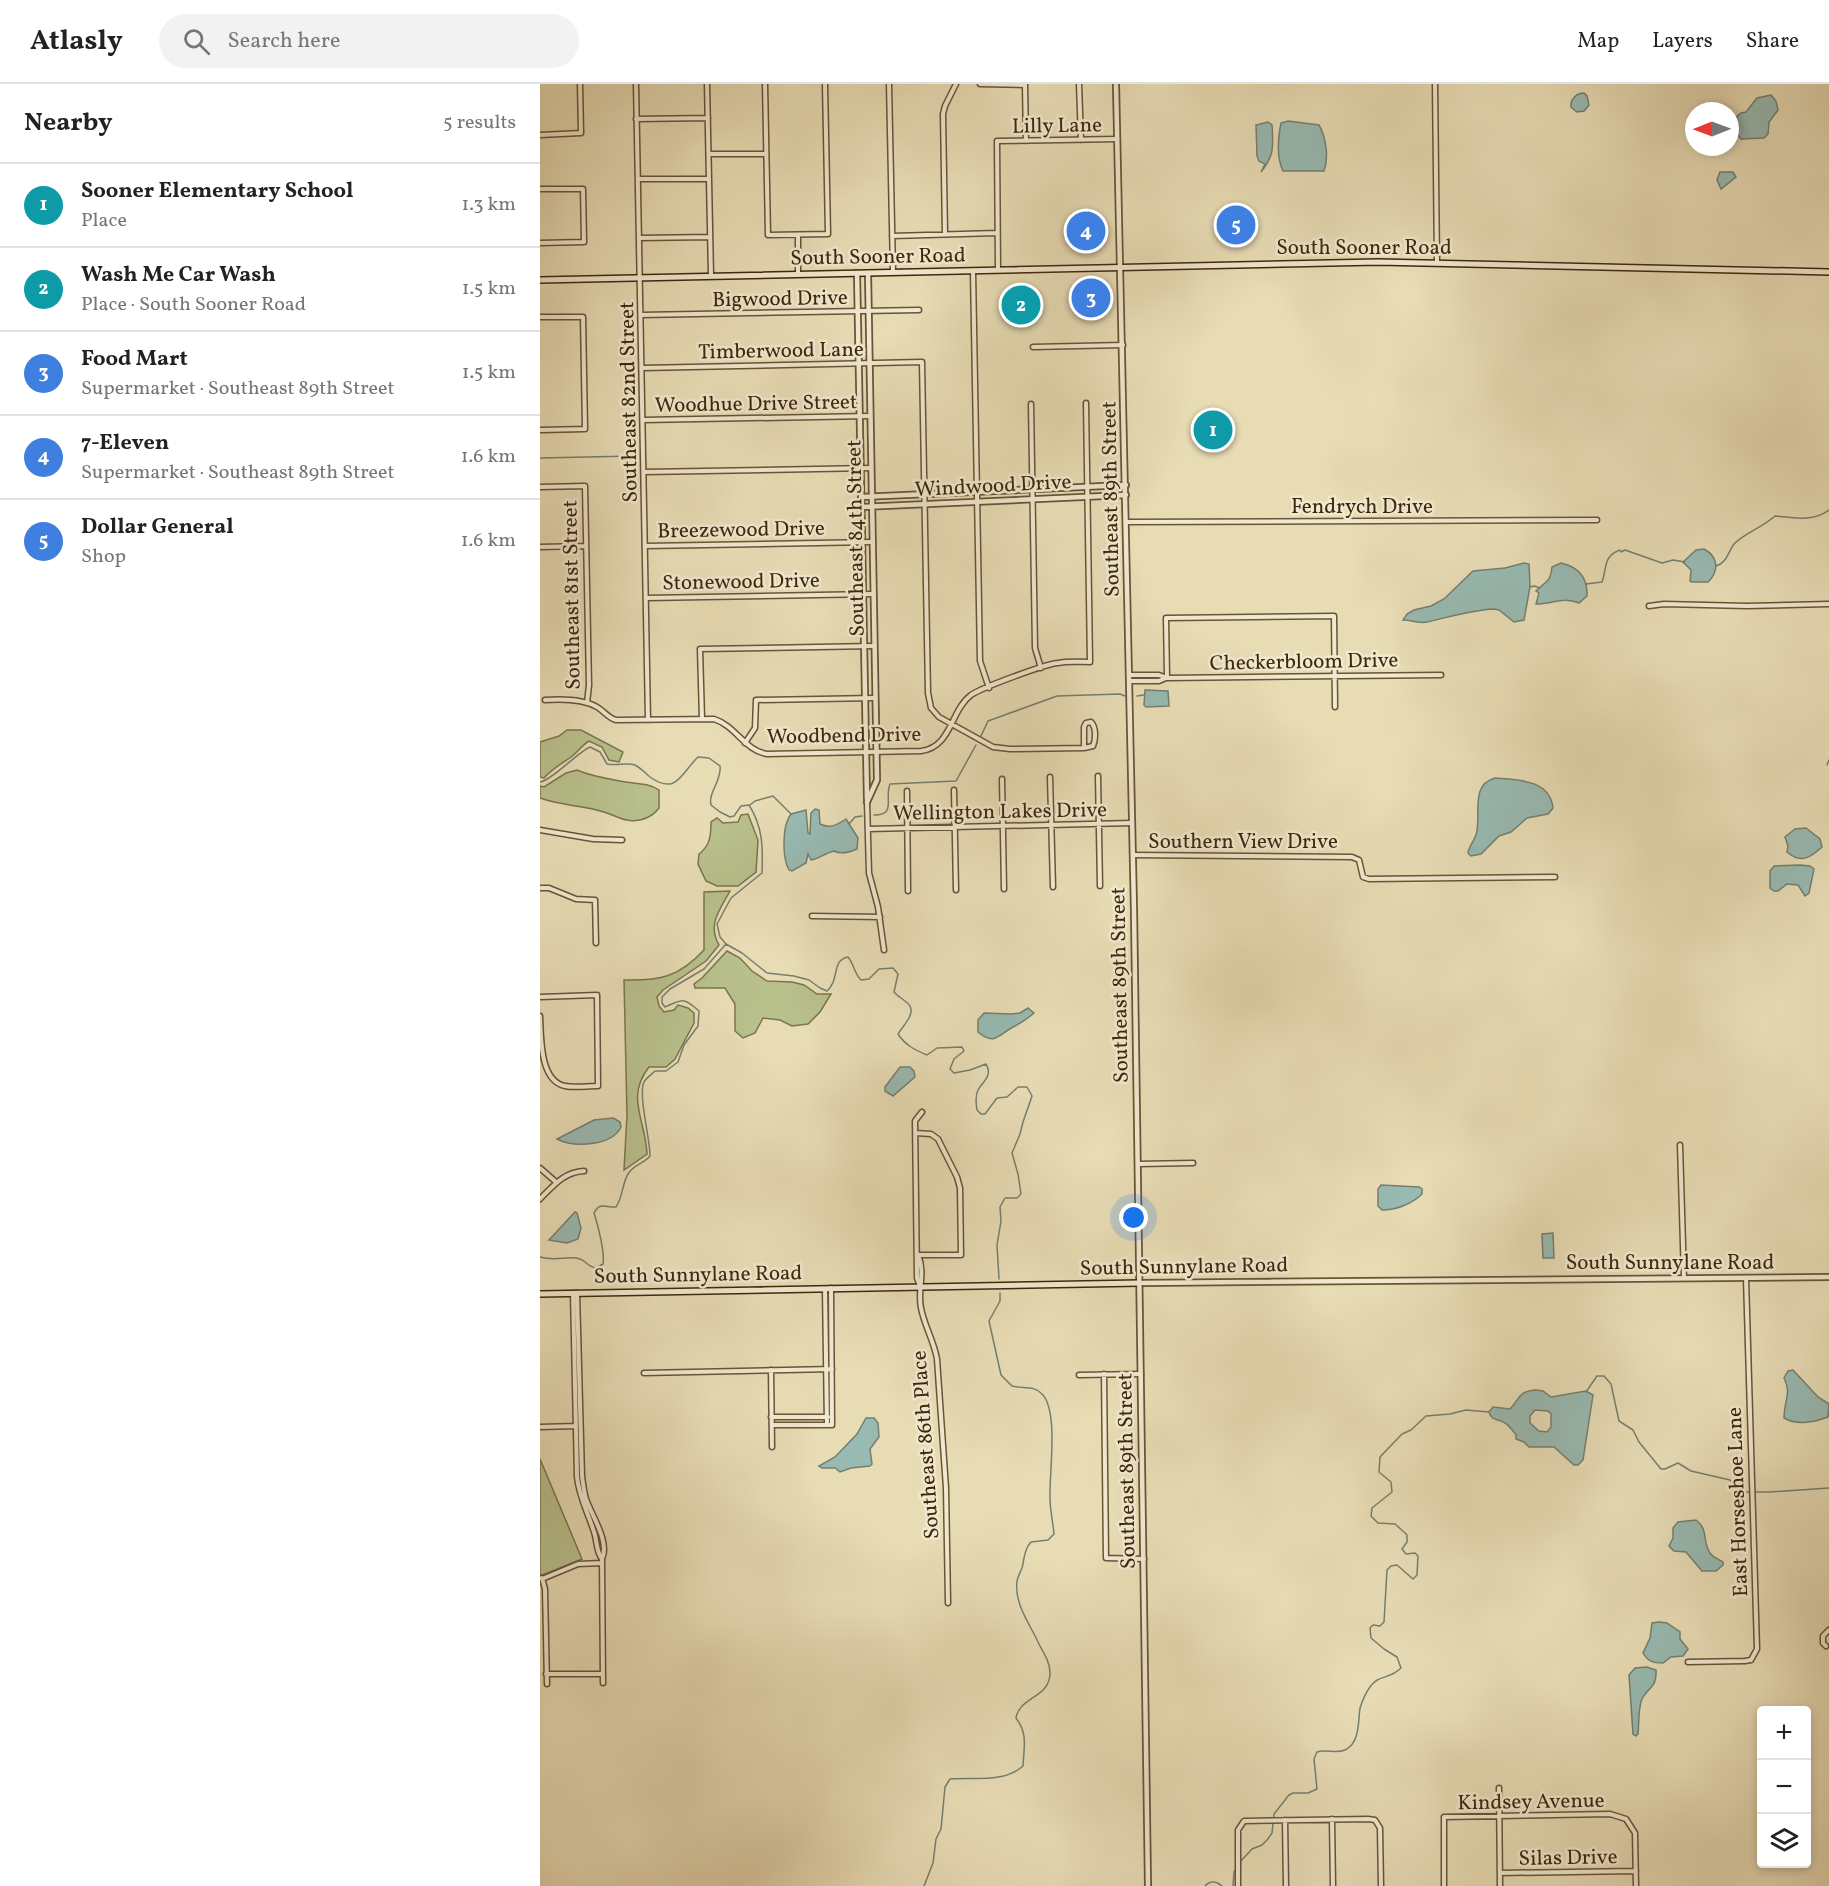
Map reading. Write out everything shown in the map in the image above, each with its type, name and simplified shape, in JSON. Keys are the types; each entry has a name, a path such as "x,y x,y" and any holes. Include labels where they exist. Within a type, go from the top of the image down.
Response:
{"main road":[{"name":"South Sooner Road","path":"540,280 1437,262 1829,272"},
{"name":"South Sunnylane Road","path":"540,1294 1140,1283"}],"street":[{"path":"540,135 581,133 580,84"},
{"name":"Southeast 82nd Street","path":"636,84 648,720"},
{"path":"707,84 711,276"},
{"path":"765,84 768,236 828,234 825,84"},
{"path":"889,84 893,272"},
{"path":"945,234 943,114 956,84"},
{"path":"980,84 1025,85 1026,141"},
{"path":"1079,84 1081,140"},
{"name":"Southeast 89th Street","path":"1116,84 1139,1164 1148,1886"},
{"path":"1435,84 1437,262"},
{"path":"636,119 708,118"},
{"name":"Lilly Lane","path":"997,233 997,141 1117,139"},
{"path":"709,154 766,153"},
{"path":"638,179 709,179"},
{"path":"540,189 583,189 584,242 540,243"},
{"path":"892,236 997,233 998,270"},
{"path":"798,236 798,274"},
{"path":"639,238 710,237"},
{"path":"973,271 980,661 988,688"},
{"name":"Southeast 84th Street","path":"857,273 869,873 880,917 884,950"},
{"name":"Southeast 84th Street","path":"867,802 877,780 868,273"},
{"name":"Bigwood Drive","path":"641,315 919,310"},
{"path":"540,317 583,317 585,429 540,430"},
{"path":"1033,347 1123,345"},
{"name":"Timberwood Lane","path":"642,368 922,362 924,494"},
{"path":"1086,403 1087,497"},
{"path":"1031,404 1035,648 1041,668"},
{"name":"Woodhue Drive Street","path":"643,420 870,416"},
{"path":"644,472 871,468"},
{"name":"Windwood Drive","path":"861,497 1126,485"},
{"name":"Southeast 81st Street","path":"540,487 585,486 589,685 587,703"},
{"path":"924,494 928,700 936,715 981,742 998,748 1084,748 1093,746 1094,728 1091,722 1084,724 1084,748"},
{"name":"Windwood Drive","path":"861,507 1126,495"},
{"name":"Woodbend Drive","path":"545,700 557,699 587,703 613,719 702,718 722,722 756,751 767,754 929,750 942,741 970,697 988,688 1058,663 1090,662 1087,497"},
{"name":"Fendrych Drive","path":"1127,522 1597,520"},
{"name":"Breezewood Drive","path":"645,546 872,542"},
{"path":"540,547 586,546"},
{"name":"Stonewood Drive","path":"646,598 873,594"},
{"path":"1649,606 1664,604 1747,606 1829,604"},
{"path":"1167,678 1166,618 1334,616 1335,707"},
{"path":"702,718 700,649 874,646"},
{"name":"Checkerbloom Drive","path":"1130,678 1159,675 1167,678 1441,675"},
{"path":"745,743 754,728 756,700 875,698"},
{"path":"1098,776 1100,886"},
{"path":"1050,777 1053,887"},
{"path":"1002,779 1004,889"},
{"path":"954,790 956,890"},
{"path":"907,791 908,891"},
{"name":"Wellington Lakes Drive","path":"868,829 1132,823"},
{"path":"540,837 541,830 593,839 622,840"},
{"name":"Southern View Drive","path":"1133,855 1352,857 1360,862 1363,876 1370,879 1555,877"},
{"path":"540,888 553,890 576,899 595,900 596,943"},
{"path":"812,916 880,917"},
{"path":"540,997 597,995 598,1086 563,1086 550,1079 542,1071 540,1016"},
{"name":"Southeast 86th Place","path":"922,1112 915,1121 917,1278 920,1286 921,1310 937,1359 946,1488 948,1603"},
{"path":"916,1133 931,1134 938,1139 960,1188 961,1255 918,1255"},
{"path":"1680,1145 1684,1278"},
{"path":"1139,1164 1193,1163"},
{"path":"540,1168 556,1182"},
{"path":"540,1199 556,1182 572,1172 584,1171"},
{"name":"South Sunnylane Road","path":"1140,1283 1829,1277"},
{"name":"East Horseshoe Lane","path":"1688,1662 1748,1660 1755,1655 1757,1649 1746,1278"},
{"path":"772,1425 829,1425 826,1370 828,1288"},
{"path":"575,1293 579,1465 590,1513 602,1540 604,1556 602,1561 603,1683"},
{"path":"828,1330 832,1370 829,1417"},
{"path":"771,1370 772,1447"},
{"path":"644,1373 832,1370"},
{"path":"1104,1374 1107,1558 1144,1558"},
{"path":"1079,1375 1142,1374"},
{"path":"771,1417 829,1417"},
{"path":"540,1427 578,1426"},
{"path":"547,1684 545,1589 541,1579 578,1564 602,1561"},
{"path":"1826,1646 1823,1643 1823,1636 1829,1630"},
{"path":"546,1674 603,1674"},
{"path":"1499,1788 1500,1886"},
{"name":"Kindsey Avenue","path":"1444,1886 1444,1817 1620,1815 1632,1826 1635,1833 1636,1871"},
{"path":"1332,1819 1334,1886"},
{"path":"1238,1886 1240,1824 1246,1821 1332,1819 1371,1819 1377,1822 1380,1830 1381,1886"},
{"path":"1285,1820 1286,1886"},
{"path":"1636,1871 1636,1886"},
{"name":"Silas Drive","path":"1500,1873 1636,1871"}],"green space":[{"path":"567,730 581,730 623,752 619,762 609,760 602,747 589,741 544,778 540,777 540,742 559,736"},
{"path":"577,770 601,778 651,786 659,790 659,808 649,817 630,821 596,810 540,798 540,786 544,787 566,773"},
{"path":"748,814 758,840 756,872 738,886 717,886 706,881 698,864 699,854 709,840 711,822 717,818 723,823 738,822 741,815"},
{"path":"730,891 716,917 714,930 719,945 706,961 663,990 657,997 659,1006 664,1012 674,1010 678,1005 688,1008 694,1013 694,1023 675,1059 666,1067 649,1067 642,1078 638,1089 638,1099 647,1154 624,1170 627,1115 624,980 648,980 668,976 695,959 704,950 704,892"},
{"path":"727,951 740,958 752,971 767,981 792,982 804,985 817,994 831,994 820,1012 808,1024 792,1026 780,1020 763,1018 755,1033 743,1038 735,1031 735,1004 725,988 695,988 694,984"},
{"path":"540,1459 582,1559 540,1576"}],"water":[{"path":"1584,93 1589,105 1584,111 1577,112 1571,107 1572,101 1577,95"},
{"path":"1771,95 1776,101 1778,110 1769,122 1768,134 1764,138 1741,139 1739,115 1746,112 1757,98"},
{"path":"1288,121 1319,125 1326,148 1324,171 1283,171 1278,154 1279,135 1281,123"},
{"path":"1268,122 1272,125 1272,150 1269,160 1261,172 1265,164 1259,161 1257,156 1256,125"},
{"path":"1720,172 1733,172 1736,177 1721,189 1717,180"},
{"path":"1704,549 1715,560 1716,569 1708,582 1692,582 1690,581 1691,570 1683,562 1696,550"},
{"path":"1524,563 1529,564 1530,587 1524,620 1514,622 1499,610 1494,609 1424,622 1403,620 1414,610 1431,606 1444,599 1473,571 1505,568"},
{"path":"1561,563 1581,574 1586,583 1587,596 1579,603 1563,600 1536,604 1539,593 1536,591 1548,579 1552,567"},
{"path":"1145,690 1168,691 1169,706 1146,707 1144,705"},
{"path":"1495,778 1522,781 1539,786 1551,798 1553,808 1548,814 1527,818 1511,832 1499,836 1481,854 1471,856 1468,853 1476,835 1479,794 1487,782"},
{"path":"815,809 819,810 820,824 833,826 846,819 858,838 857,849 843,853 834,851 811,860 808,854 806,863 792,871 789,870 784,841 788,819 791,814 806,810 808,833 810,834 811,813"},
{"path":"1806,828 1820,839 1822,847 1809,857 1801,859 1787,852 1785,837 1795,829"},
{"path":"1800,865 1814,869 1809,893 1805,896 1798,885 1787,884 1778,891 1770,888 1770,871 1774,866"},
{"path":"1028,1008 1034,1013 996,1038 989,1038 978,1032 978,1020 984,1013 1020,1013"},
{"path":"900,1067 910,1067 915,1077 893,1096 885,1091 885,1087"},
{"path":"613,1118 620,1122 621,1127 610,1138 601,1142 573,1144 557,1139 594,1120"},
{"path":"1381,1185 1419,1187 1422,1189 1422,1194 1404,1206 1382,1210 1378,1206 1378,1189"},
{"path":"575,1212 581,1228 578,1239 567,1243 549,1240"},
{"path":"1553,1233 1554,1258 1543,1258 1542,1234"},
{"path":"1793,1370 1818,1397 1829,1404 1828,1417 1800,1423 1784,1418 1788,1393 1784,1378 1788,1371"},
{"path":"1536,1390 1543,1391 1551,1397 1586,1391 1593,1395 1583,1460 1578,1465 1574,1465 1554,1447 1529,1447 1516,1439 1516,1435 1507,1424 1490,1415 1489,1412 1493,1407 1510,1409 1522,1394","holes":["1535,1410 1548,1411 1551,1414 1551,1427 1547,1432 1539,1431 1530,1423 1530,1416"]},
{"path":"866,1418 874,1418 878,1423 879,1437 870,1449 872,1464 840,1472 835,1468 819,1466 835,1457 857,1434"},
{"path":"1696,1520 1703,1528 1710,1553 1723,1562 1723,1565 1716,1571 1702,1571 1686,1552 1674,1551 1669,1546 1673,1538 1673,1528 1678,1522"},
{"path":"1652,1623 1667,1623 1680,1632 1680,1639 1688,1649 1683,1656 1671,1657 1663,1663 1657,1663 1645,1656 1643,1653 1650,1638"},
{"path":"1647,1667 1656,1670 1656,1676 1654,1684 1642,1699 1636,1736 1633,1734 1629,1675 1635,1668"}],"waterway":[{"path":"540,458 634,456"},
{"path":"1716,566 1725,560 1738,540 1775,516 1810,518 1829,510"},
{"path":"1586,584 1602,582 1608,559 1620,550 1662,563 1673,560 1685,562"},
{"path":"1530,587 1540,588"},
{"path":"981,736 988,721 1057,696 1120,694 1125,696"},
{"path":"1137,696 1144,695"},
{"path":"874,815 881,814 888,809 890,784 956,781 976,745"},
{"path":"540,782 551,777 590,747 600,752 607,764 635,765 650,777 666,784 678,780 698,757 709,758 720,766 719,777 711,796 711,805 730,817 734,816 741,806 749,805 760,830 762,846 762,873 731,898 717,924 720,937 726,944 742,953 767,973 809,980 827,991 831,987 839,962 848,957 861,980 869,979 879,969 893,968 898,974 894,992 909,1004 911,1009 909,1017 898,1034 904,1041 927,1055 937,1048 962,1047 964,1051 954,1059 950,1069 954,1073 986,1064 988,1075 976,1097 977,1110 981,1114 985,1114 997,1098 1007,1097 1018,1087 1027,1087 1032,1096 1012,1153 1021,1194 1017,1198 1005,1198 1000,1207 1001,1221 997,1245 999,1279"},
{"path":"1827,765 1829,760"},
{"path":"750,805 755,801 773,796 791,814"},
{"path":"849,824 855,817 862,816"},
{"path":"540,1257 576,1258 596,1268 603,1264 602,1246 594,1213 601,1206 616,1207 628,1174 650,1156 642,1097 644,1082 655,1071 666,1071 678,1062 684,1045 698,1026 699,1011 694,1006 682,1001 665,1007 662,997 670,989 704,969 726,944"},
{"path":"924,1886 933,1863 936,1839 941,1829 945,1787 950,1779 998,1777 1023,1766 1024,1735 1016,1718 1023,1705 1040,1692 1049,1681 1049,1665 1020,1606 1017,1579 1031,1542 1048,1540 1054,1534 1050,1502 1052,1428 1047,1402 1042,1394 1032,1388 1012,1386 1001,1375 989,1321 1000,1301 1000,1293"},
{"path":"1586,1392 1597,1376 1604,1376 1611,1384 1619,1421 1633,1430 1639,1442 1661,1469 1678,1463 1691,1471 1730,1480 1742,1492 1829,1488"},
{"path":"1239,1863 1252,1849 1267,1840 1272,1833 1274,1814 1289,1795 1308,1793 1317,1789 1314,1759 1317,1752 1342,1751 1350,1747 1356,1737 1360,1708 1369,1689 1377,1680 1401,1668 1397,1657 1371,1638 1370,1628 1373,1625 1380,1626 1384,1622 1387,1570 1397,1565 1413,1579 1417,1575 1418,1556 1415,1553 1406,1554 1402,1549 1407,1542 1407,1535 1395,1524 1378,1523 1371,1516 1372,1508 1392,1492 1391,1482 1379,1472 1380,1457 1402,1434 1411,1430 1426,1416 1466,1410 1489,1412"},
{"path":"1233,1886 1234,1872 1237,1867"},
{"path":"1205,1886 1213,1882 1222,1886"}],"place":[{"name":"Dollar General","path":"1236,225"},
{"name":"7-Eleven","path":"1086,231"},
{"name":"Food Mart","path":"1091,298"},
{"name":"Wash Me Car Wash","path":"1021,305"},
{"name":"Sooner Elementary School","path":"1213,430"}]}
